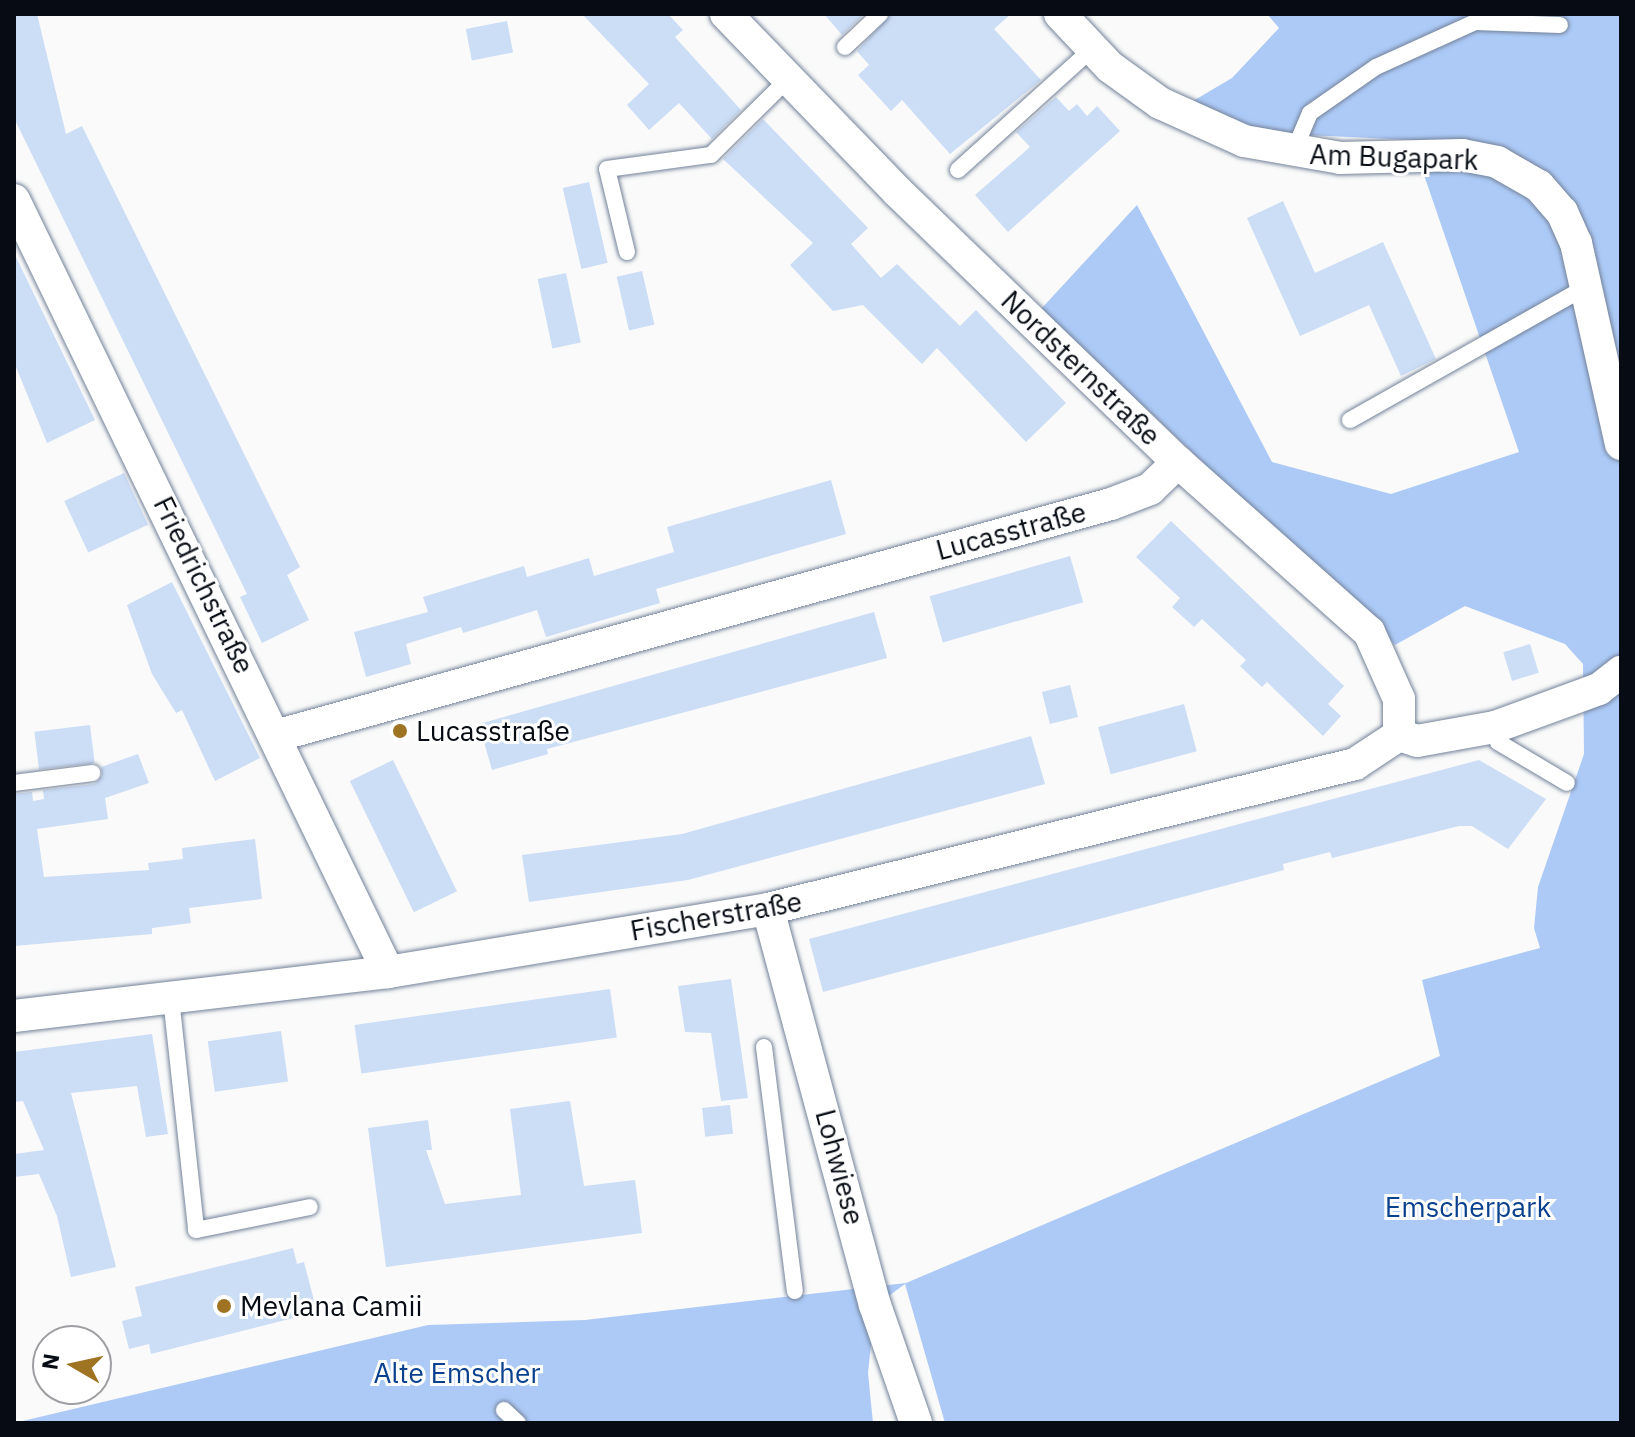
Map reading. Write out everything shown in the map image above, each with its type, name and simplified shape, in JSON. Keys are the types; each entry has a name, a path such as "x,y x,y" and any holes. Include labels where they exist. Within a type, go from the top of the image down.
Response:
{"street":[{"name":"Nordsternstraße","path":"726,14 788,79 1178,462 1369,632 1399,699 1399,735"},
{"name":"Am Bugapark","path":"1060,14 1092,49 1140,90 1194,121 1293,153 1462,155 1497,162 1551,196 1572,234 1621,444"},
{"name":"Friedrichstraße","path":"14,200 279,735 388,972"},
{"name":"Lucasstraße","path":"279,735 1111,504 1150,489 1178,462"},
{"path":"1399,735 1417,741 1495,727 1599,689 1621,672"},
{"name":"Fischerstraße","path":"14,1016 388,972 768,909 1355,764 1399,735"},
{"name":"Lohwiese","path":"768,909 875,1305 916,1423"}],"lane":[{"path":"845,47 880,14"},
{"path":"1293,153 1310,113 1376,67 1475,22 1560,25"},
{"path":"958,170 1092,49"},
{"path":"627,252 607,169 711,155 788,79"},
{"path":"1350,420 1586,287"},
{"path":"1495,727 1498,742 1567,783"},
{"path":"14,783 92,773"},
{"path":"171,998 196,1230 310,1207"},
{"path":"764,1047 795,1291"},
{"path":"504,1410 518,1423"}],"green space":[{"name":"Emscherpark","path":"1267,14 1621,14 1621,1423 945,1423 905,1284 875,1306 868,1373 873,1423 14,1423 90,1405 112,1405 112,1400 428,1325 585,1320 906,1283 1440,1056 1422,980 1540,948 1534,928 1538,887 1584,754 1583,664 1565,644 1465,606 1395,645 1041,309 1137,205 1272,462 1391,494 1519,452 1412,140 1262,133 1193,101 1232,78 1279,28"}],"building":[{"path":"14,14 37,14 66,134 82,126 300,567 287,575 309,620 262,643 240,597 247,594 14,118"},
{"path":"582,14 668,14 683,30 675,37 741,110 712,139 679,103 649,130 627,105 649,84"},
{"path":"824,14 864,14 842,35"},
{"path":"891,14 1011,14 994,29 1041,80 950,154 902,100 891,111 858,75 869,65 857,51"},
{"path":"507,21 513,52 472,60 466,29"},
{"path":"1056,97 1069,111 1077,104 1087,116 1097,106 1120,131 1008,232 975,195 1030,147 1016,132"},
{"path":"763,119 868,228 851,244 881,278 897,264 960,326 976,310 1066,403 1026,442 937,348 922,364 863,305 833,311 790,265 813,243 723,159"},
{"path":"589,182 608,263 581,269 563,188"},
{"path":"1283,201 1315,273 1383,242 1436,359 1401,376 1369,305 1300,336 1247,218"},
{"path":"14,253 95,420 47,443 14,362"},
{"path":"642,271 654,325 629,330 617,277"},
{"path":"566,273 581,342 552,348 538,279"},
{"path":"124,473 148,525 88,553 64,501"},
{"path":"831,480 846,534 656,589 660,603 546,637 537,610 463,633 461,627 406,644 411,664 366,677 354,632 428,612 423,597 524,566 527,577 589,558 594,576 674,552 667,527"},
{"path":"1171,521 1344,686 1328,704 1341,716 1323,736 1267,682 1262,687 1240,666 1246,660 1202,619 1194,627 1172,607 1180,598 1136,557"},
{"path":"1070,556 1083,602 943,642 930,596"},
{"path":"172,582 260,758 215,781 182,710 176,713 152,674 127,605"},
{"path":"874,612 887,658 547,749 548,754 492,770 479,724"},
{"path":"1530,644 1539,673 1512,681 1503,652"},
{"path":"1070,685 1078,717 1050,724 1042,692"},
{"path":"1184,704 1197,751 1111,774 1098,727"},
{"path":"90,725 95,763 39,770 34,732"},
{"path":"1031,736 1045,784 688,880 529,902 522,855 682,834"},
{"path":"138,754 149,783 105,798 108,819 37,829 44,877 149,870 148,863 183,859 182,848 255,839 262,899 189,908 191,923 152,928 152,934 14,946 14,794 32,792 33,801 44,799 43,790 94,784 102,776 101,767"},
{"path":"393,760 457,891 414,912 350,781"},
{"path":"1479,760 1546,799 1508,849 1472,826 1459,826 1332,858 1330,852 1283,864 1284,870 823,992 809,939"},
{"path":"731,979 748,1098 721,1101 711,1033 685,1032 678,986"},
{"path":"610,989 617,1038 361,1073 355,1025"},
{"path":"281,1031 288,1082 215,1092 208,1041"},
{"path":"152,1034 168,1134 146,1137 137,1086 71,1093 116,1267 71,1277 57,1216 39,1174 14,1177 14,1154 44,1150 23,1101 14,1102 14,1052"},
{"path":"570,1101 584,1186 635,1180 642,1233 386,1267 368,1128 428,1120 432,1150 426,1150 445,1204 521,1195 510,1109"},
{"path":"730,1105 733,1134 705,1137 702,1108"},
{"name":"Mevlana Camii","path":"293,1248 297,1264 304,1262 317,1312 151,1354 149,1344 129,1349 122,1321 142,1316 135,1287"}],"place":[{"name":"Lucasstraße","path":"400,731"},
{"name":"Mevlana Camii","path":"224,1306"}],"park label":[{"name":"Alte Emscher","path":"457,1373"}]}
